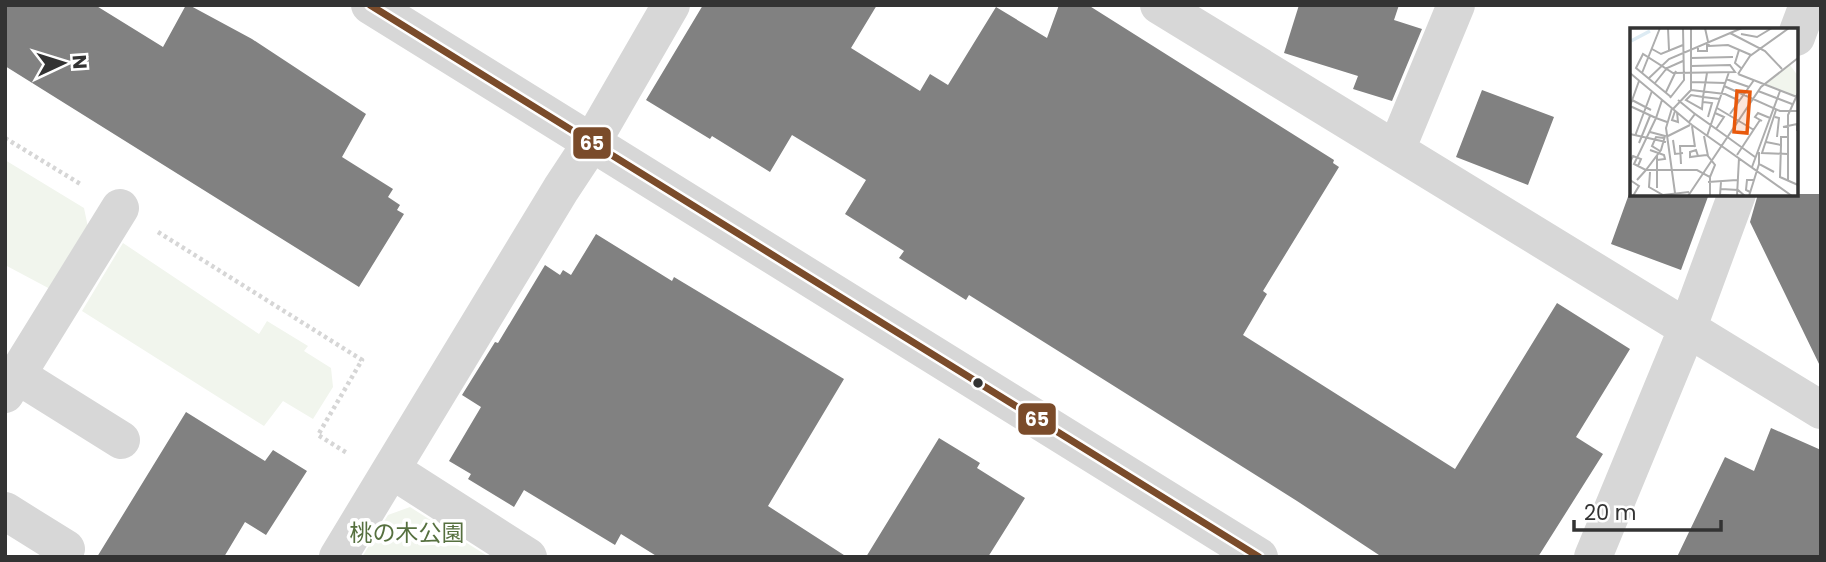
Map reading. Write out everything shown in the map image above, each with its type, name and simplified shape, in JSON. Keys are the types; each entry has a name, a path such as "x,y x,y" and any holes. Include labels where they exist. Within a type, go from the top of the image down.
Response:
{"street":[{"path":"370,5 1259,557"},
{"path":"338,557 592,142 671,5"},
{"path":"1159,5 1821,410"},
{"path":"1396,150 1456,5"},
{"path":"1798,32 1808,5"},
{"path":"1592,557 1688,327 1736,196"},
{"path":"120,208 11,384 121,440"},
{"path":"390,474 528,557"},
{"path":"5,511 66,549"}],"path":[{"path":"5,138 362,360 318,435 390,474"}],"green space":[{"path":"5,160 84,208 89,232 52,290 5,265"},
{"path":"123,243 259,334 267,321 308,346 304,351 331,368 333,387 313,419 283,401 264,426 82,311"},
{"name":"桃の木公園","path":"410,507 489,557 362,557 388,515"}],"building":[{"path":"5,5 95,5 163,47 186,5 189,5 252,39 366,114 342,157 393,189 388,197 400,205 397,210 404,214 359,287 5,66"},
{"path":"703,5 877,5 851,48 920,91 930,74 948,85 996,7 1047,38 1059,5 1088,5 1334,160 1333,163 1339,167 1263,291 1267,294 1243,335 1455,469 1557,303 1630,349 1576,437 1603,454 1538,557 1382,557 969,295 966,300 899,258 904,251 845,214 866,180 792,135 770,172 646,100"},
{"path":"1299,5 1399,5 1394,20 1422,29 1392,101 1353,89 1358,76 1284,53"},
{"path":"1482,90 1554,117 1528,185 1456,157"},
{"path":"1629,194 1708,196 1681,270 1611,244"},
{"path":"1821,194 1821,368 1750,222 1757,196"},
{"path":"596,234 672,281 674,277 844,379 768,506 847,557 658,557 621,534 615,545 524,490 514,507 468,479 471,474 449,461 481,407 462,395 495,342 498,343 545,265 560,275 563,270 571,275"},
{"path":"186,412 265,461 273,450 307,471 266,535 245,522 224,557 97,557"},
{"path":"1771,428 1821,450 1821,557 1677,557 1725,457 1754,471"},
{"path":"939,438 980,463 977,468 1025,498 988,557 866,557"}],"transit line":[{"name":"65","path":"370,5 1259,557"}]}
